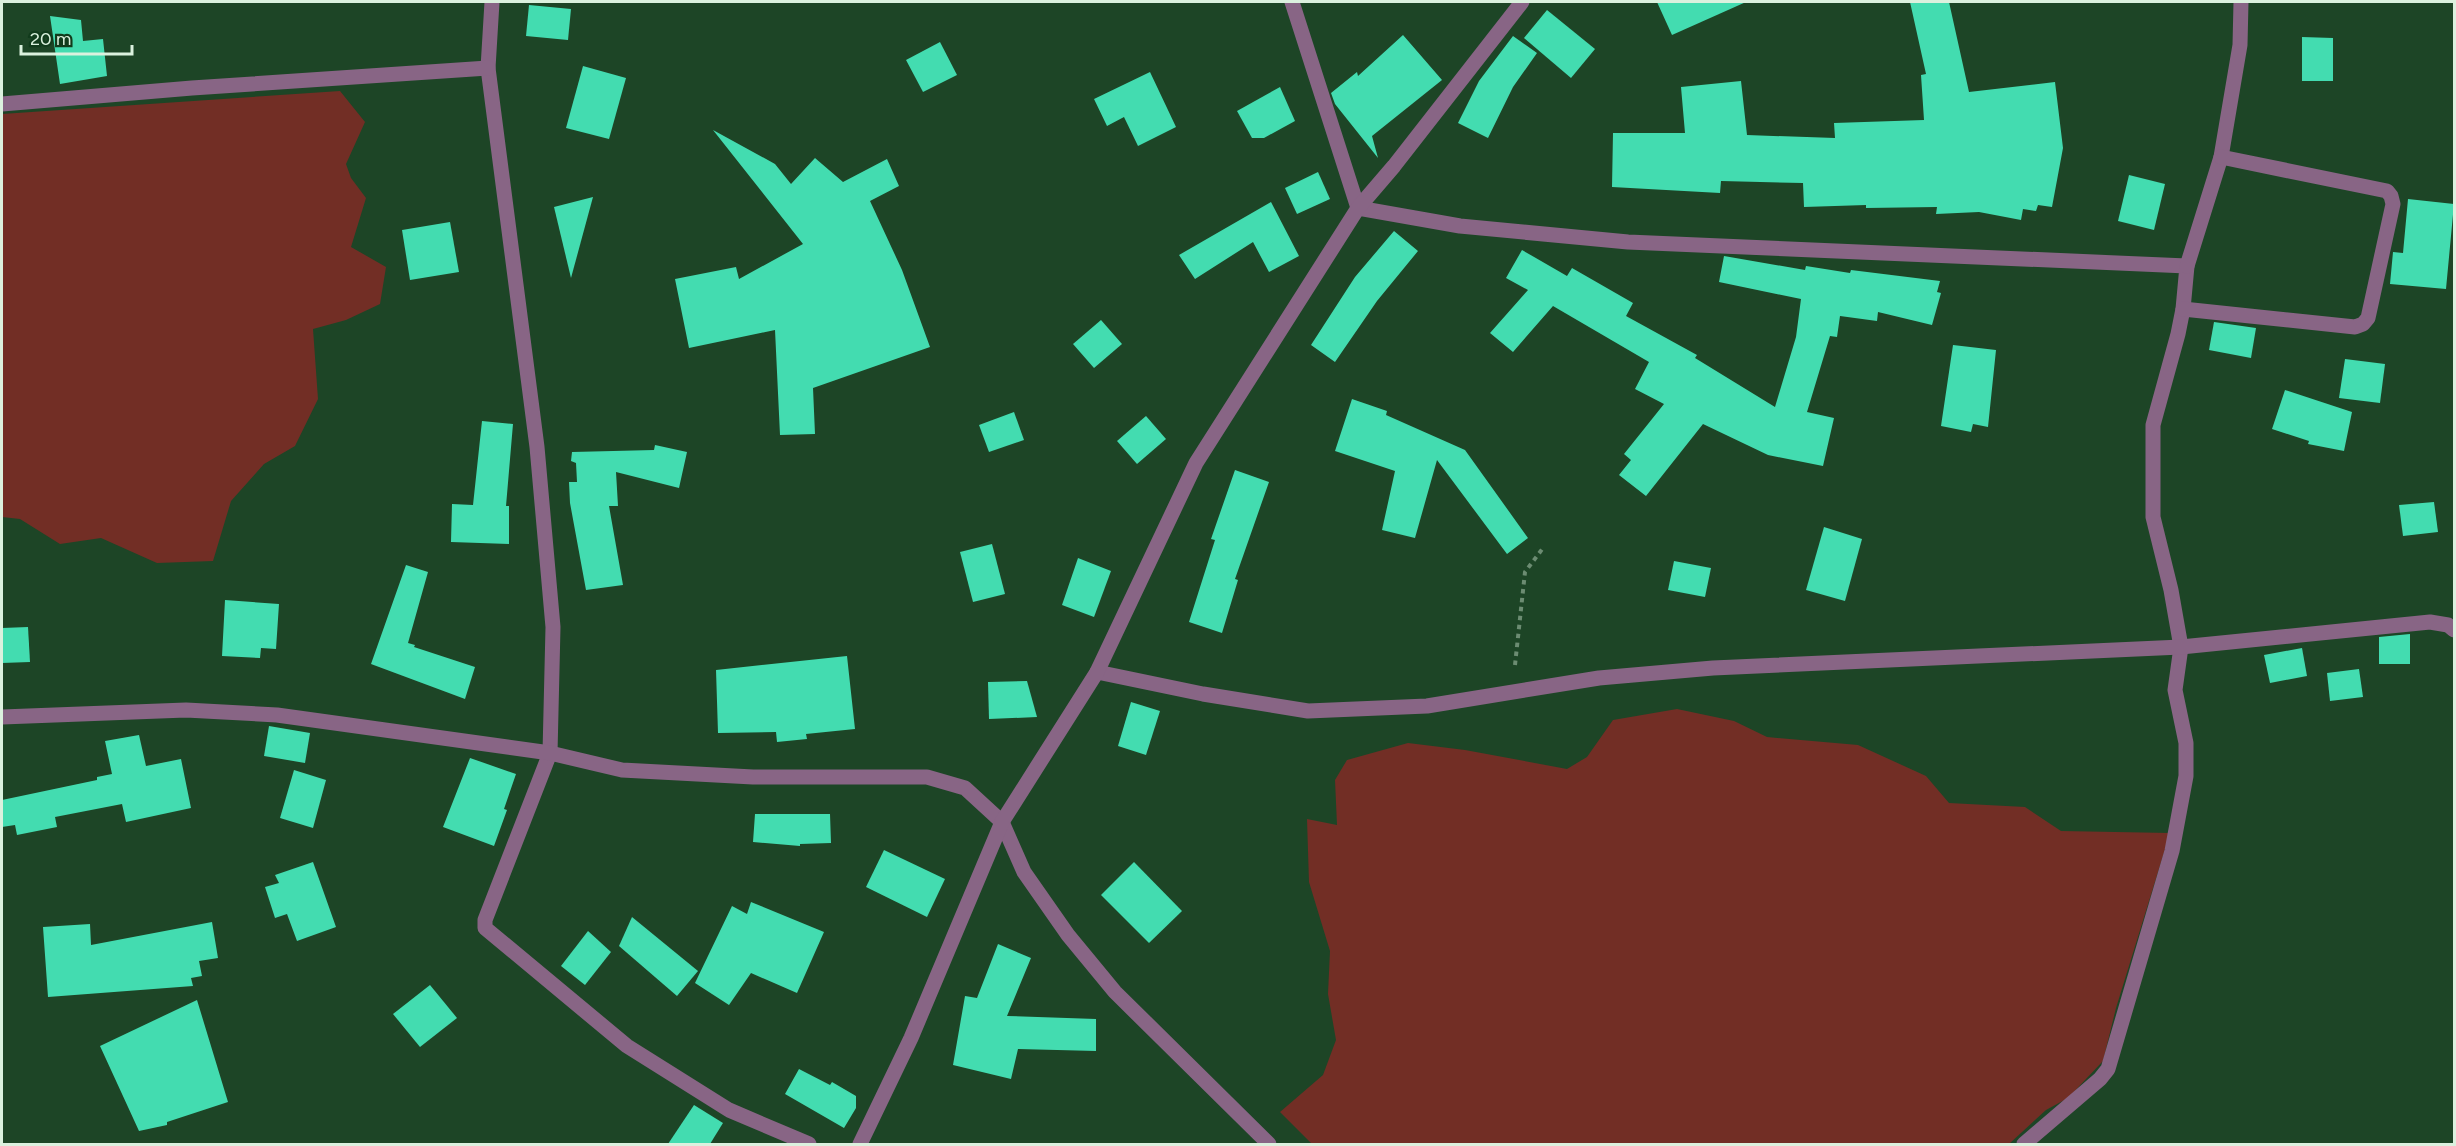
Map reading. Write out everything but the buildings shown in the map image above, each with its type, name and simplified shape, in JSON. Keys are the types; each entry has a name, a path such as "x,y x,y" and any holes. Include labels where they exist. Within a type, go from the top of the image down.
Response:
{"street":[{"path":"492,2 488,68 537,447 553,627 550,753 485,920 485,928 627,1046 729,1110 809,1144"},
{"path":"1292,2 1358,208"},
{"path":"860,1144 912,1038 1002,822 1096,672 1196,463 1358,208 1394,166 1522,2"},
{"path":"2024,1144 2100,1079 2108,1069 2172,851 2186,776 2186,743 2175,690 2181,647 2171,590 2153,517 2153,425 2183,309 2187,266 2221,157 2240,45 2241,2"},
{"path":"2,104 192,88 488,68"},
{"path":"2183,309 2355,327 2363,324 2368,318 2393,204 2387,191 2221,157"},
{"path":"1358,208 1460,226 1628,242 2187,266"},
{"path":"1096,672 1203,694 1308,711 1427,706 1599,678 1713,668 2181,647 2430,622 2448,626 2454,630"},
{"path":"2,717 186,710 266,714 550,753 622,770 753,777 927,777 965,788 1002,822 1024,872 1068,935 1108,984 1206,1084 1269,1144"}],"path":[{"path":"1512,693 1525,572 1543,548"}],"shaded area":[{"path":"340,91 365,122 346,164 351,178 366,198 351,247 386,267 380,304 346,320 313,329 318,399 295,446 264,464 231,501 213,561 157,563 101,538 60,544 20,519 2,517 2,114"},
{"path":"1677,709 1734,721 1767,737 1858,745 1926,776 1949,803 2025,807 2061,831 2170,833 2116,1008 2103,1061 2068,1098 2046,1110 2009,1144 1312,1144 1280,1112 1323,1075 1336,1040 1328,994 1330,951 1309,882 1307,819 1337,825 1335,780 1347,760 1408,743 1465,750 1567,769 1587,757 1613,720"}]}
